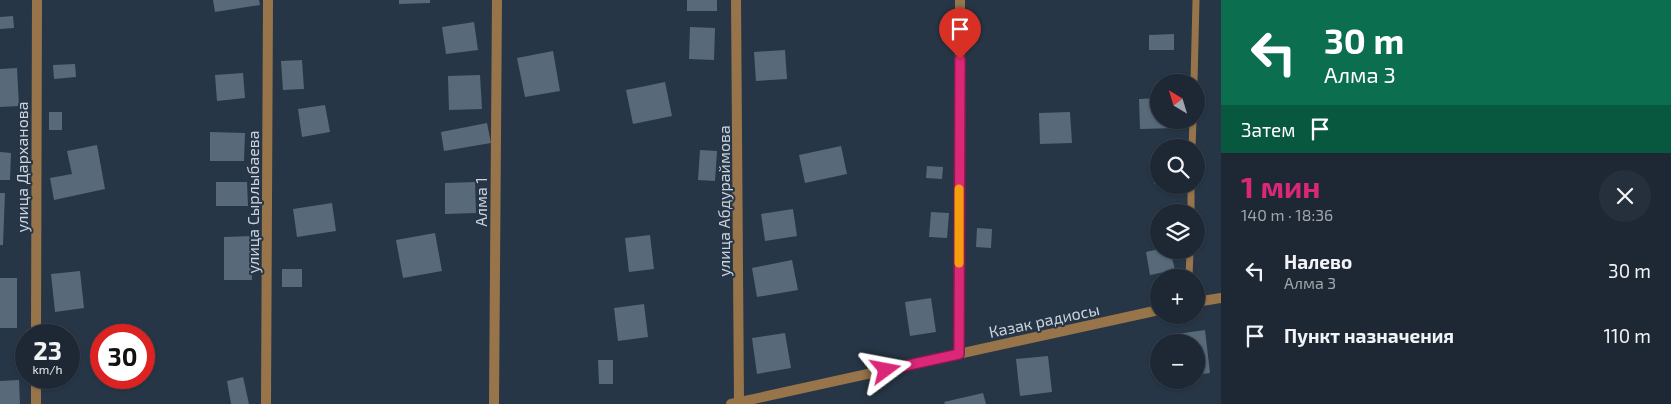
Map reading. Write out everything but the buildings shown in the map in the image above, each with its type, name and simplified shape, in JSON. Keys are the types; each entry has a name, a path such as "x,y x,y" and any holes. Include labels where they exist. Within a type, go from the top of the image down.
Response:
{"street":[{"name":"улица Дарханова","path":"36,324 37,0"},
{"name":"улица Сырлыбаева","path":"266,404 268,0"},
{"name":"Алма 1","path":"494,404 497,0"},
{"name":"улица Абдураймова","path":"735,403 736,0"},
{"path":"959,354 960,0"},
{"path":"1205,301 1221,298"},
{"name":"Казак радиосы","path":"735,403 1150,312"},
{"path":"36,389 36,404"}],"lane":[{"path":"1194,74 1196,0"}],"slow traffic":[{"path":"959,189 959,263"}],"route":[{"path":"886,370 959,354 960,59"}]}
